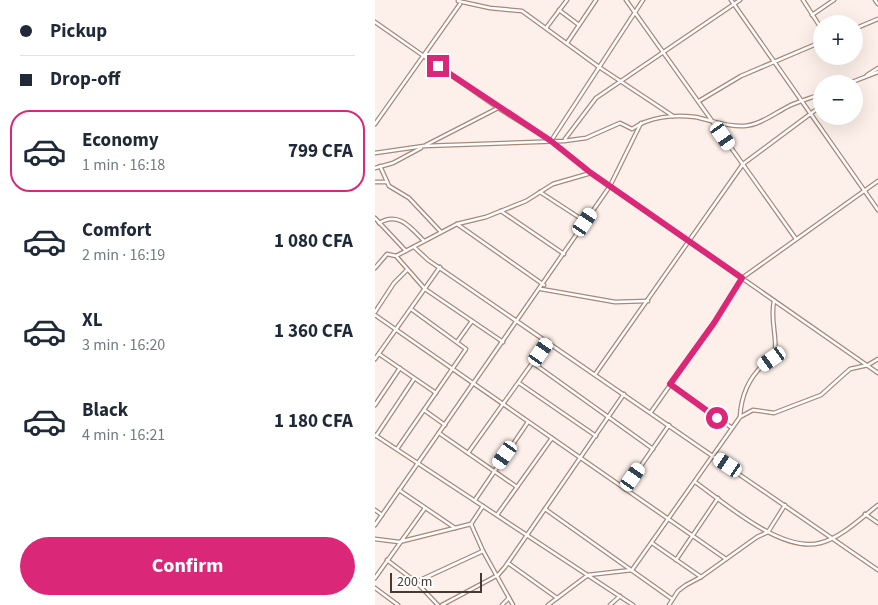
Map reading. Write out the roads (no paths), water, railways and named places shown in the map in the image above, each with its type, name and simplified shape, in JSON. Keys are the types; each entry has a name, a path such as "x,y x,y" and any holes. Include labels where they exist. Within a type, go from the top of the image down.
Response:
{"street":[{"path":"546,28 567,0"},
{"path":"567,43 596,0"},
{"path":"627,0 796,239"},
{"path":"551,141 643,0"},
{"path":"731,0 812,112 878,210"},
{"path":"564,141 596,98 740,0"},
{"path":"803,0 813,15 833,0"},
{"path":"875,0 878,4"},
{"path":"457,1 490,8 522,11 599,67 674,117"},
{"path":"375,124 460,4"},
{"path":"559,10 579,25"},
{"path":"863,26 878,20"},
{"path":"375,22 498,108 551,141 591,173 878,373"},
{"path":"699,102 741,76 813,45"},
{"path":"864,77 878,68"},
{"path":"864,77 878,72"},
{"path":"375,153 424,146 564,141 586,138 620,123 632,129 641,122 674,117 695,117 714,122 745,126 813,97"},
{"path":"375,168 393,163 498,108"},
{"path":"595,374 690,242 743,164 812,112"},
{"path":"375,524 544,285 610,186 641,122"},
{"path":"380,166 387,182 392,188 409,198 441,232"},
{"path":"396,256 457,224 501,211 526,201 563,181 591,173"},
{"path":"651,412 714,323 742,278 878,181"},
{"path":"375,182 387,182"},
{"path":"540,192 585,222"},
{"path":"501,211 564,254"},
{"path":"375,218 405,251"},
{"path":"379,222 389,218 400,220 424,241"},
{"path":"457,224 544,285"},
{"path":"414,247 426,258 878,570"},
{"path":"375,268 387,254 396,256 425,289 503,342"},
{"path":"375,359 441,267"},
{"path":"407,270 394,283 375,313 473,384 726,559"},
{"path":"541,288 615,302 647,301"},
{"path":"740,417 741,405 748,383 763,365 772,359 775,350 772,325 774,300"},
{"path":"397,449 466,349 411,309"},
{"path":"457,342 472,321"},
{"path":"468,453 548,341"},
{"path":"379,354 436,393"},
{"path":"548,605 588,575 632,570 740,417 753,410 774,413 821,395 850,369 868,365 878,358"},
{"path":"533,363 653,449"},
{"path":"375,405 400,368"},
{"path":"414,378 376,435 633,605"},
{"path":"519,383 595,436"},
{"path":"670,384 732,428"},
{"path":"442,605 498,575 624,394"},
{"path":"424,410 445,425"},
{"path":"475,500 528,422"},
{"path":"625,489 669,425"},
{"path":"439,433 517,487"},
{"path":"497,515 552,438"},
{"path":"695,482 768,532 779,538 800,543 819,544 832,538 878,505"},
{"path":"399,490 455,528"},
{"path":"676,560 718,498"},
{"path":"669,605 678,591 757,537 768,532 785,505"},
{"path":"375,539 399,542 471,524 483,506"},
{"path":"375,578 425,508"},
{"path":"545,509 672,599"},
{"path":"375,510 382,515"},
{"path":"865,514 878,523"},
{"path":"471,524 483,551 513,605"},
{"path":"652,543 701,577"},
{"path":"417,582 483,551"},
{"path":"387,560 417,582 438,605"},
{"path":"508,563 557,598"},
{"path":"375,588 398,605"},
{"path":"610,605 619,596"},
{"path":"502,605 509,598"}]}
